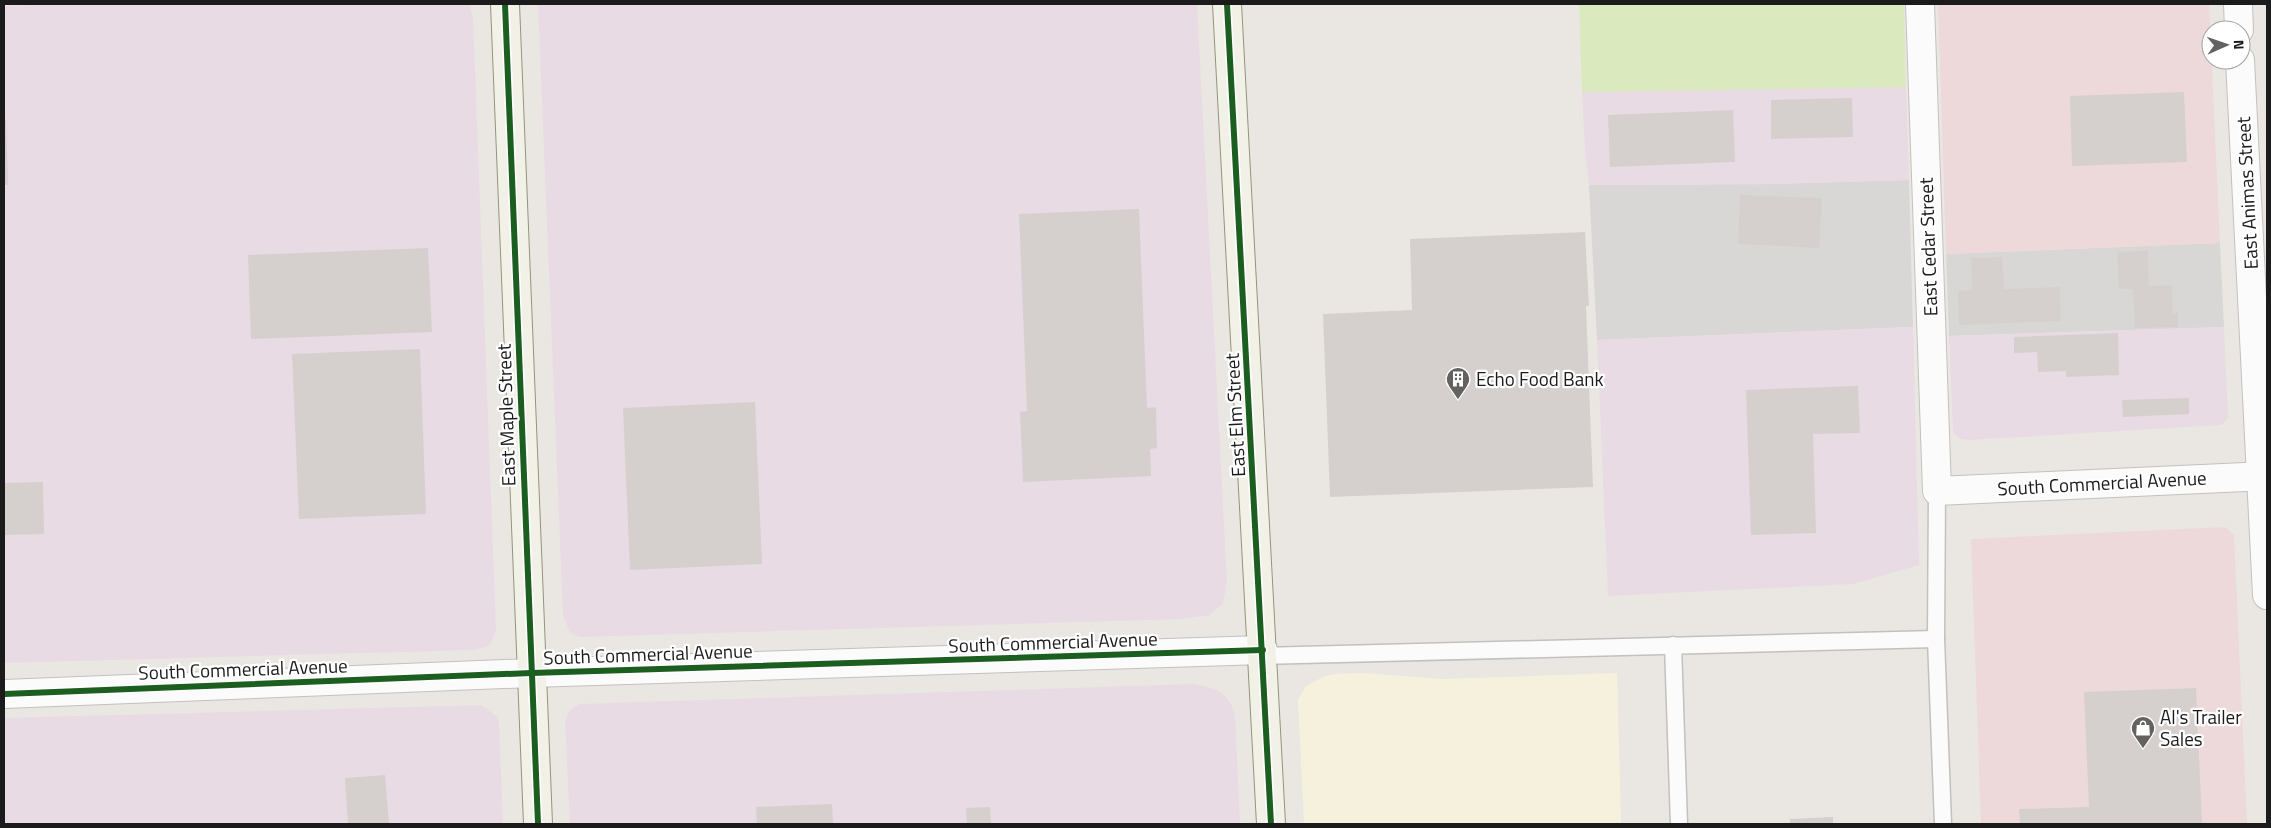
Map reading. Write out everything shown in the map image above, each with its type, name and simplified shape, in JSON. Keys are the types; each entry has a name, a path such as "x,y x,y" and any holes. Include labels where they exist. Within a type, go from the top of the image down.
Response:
{"street":[{"name":"East Maple Street","path":"505,4 538,824"},
{"name":"East Elm Street","path":"1227,4 1271,824"},
{"name":"East Cedar Street","path":"1920,4 1937,491"},
{"path":"2238,4 2239,20"},
{"name":"East Animas Street","path":"2241,70 2264,476 2267,595"},
{"name":"South Commercial Avenue","path":"1937,491 2264,476"},
{"name":"South Commercial Avenue","path":"4,694 531,673 1263,653"}],"lane":[{"path":"1937,491 1936,639 1943,824"},
{"path":"1263,653 1936,639"},
{"path":"1673,645 1679,824"}],"shaded area":[{"path":"89,4 469,4 473,16 496,631 490,644 474,650 4,663 4,6"},
{"path":"538,4 1197,4 1227,582 1223,603 1210,615 1182,619 580,637 570,633 563,615"},
{"path":"1938,4 2209,4 2210,20 2201,20 2201,70 2212,70 2220,243 1946,254"},
{"path":"1906,87 1909,180 1772,184 1589,185 1582,92"},
{"path":"1909,180 1913,327 1597,340 1589,185 1772,184"},
{"path":"2220,243 2224,327 1949,336 1946,254"},
{"path":"1913,327 1919,565 1853,584 1608,596 1597,340"},
{"path":"2224,327 2228,416 2227,420 2221,425 1970,440 1961,439 1953,433 1949,336"},
{"path":"2225,527 2234,535 2247,824 1981,824 1971,539"},
{"path":"1361,673 1443,679 1617,673 1621,824 1304,824 1298,700 1306,686 1325,676"},
{"path":"1195,684 1215,689 1225,696 1231,704 1235,716 1240,824 570,824 565,721 570,710 579,704"},
{"path":"481,705 498,717 503,824 4,824 4,718"}],"green space":[{"path":"1579,4 1904,4 1906,87 1582,92"}],"building":[{"path":"2184,92 2187,162 2072,166 2070,96"},
{"path":"1852,98 1853,137 1771,139 1771,100"},
{"path":"1733,110 1735,162 1610,167 1608,115"},
{"path":"4,119 6,119 8,185 4,185"},
{"path":"1740,195 1822,198 1819,248 1738,244"},
{"path":"1139,209 1147,408 1156,407 1157,448 1150,449 1151,476 1023,482 1020,412 1027,411 1019,214"},
{"name":"Echo Food Bank","path":"1585,232 1589,306 1586,306 1593,487 1330,497 1323,314 1412,310 1410,239"},
{"path":"428,248 432,332 251,339 248,255"},
{"path":"2148,251 2149,286 2172,285 2173,313 2178,313 2178,327 2135,328 2133,289 2119,289 2117,252"},
{"path":"2002,257 2004,289 2060,287 2061,321 1959,325 1958,291 1972,290 1971,258"},
{"path":"2118,333 2119,375 2066,377 2066,371 2038,372 2037,352 2014,353 2014,337"},
{"path":"420,349 426,514 299,519 292,354"},
{"path":"1858,386 1860,433 1813,434 1816,533 1751,535 1746,390"},
{"path":"2189,398 2189,414 2123,417 2122,400"},
{"path":"755,402 762,564 630,570 623,408"},
{"path":"43,482 44,534 4,535 4,483"},
{"name":"Al's Trailer Sales","path":"2196,688 2202,824 2020,824 2019,809 2089,807 2084,692"},
{"path":"385,775 389,824 348,824 345,778"},
{"path":"832,804 833,824 757,824 756,807"},
{"path":"990,807 991,824 967,824 966,808"},
{"path":"1833,817 1833,824 1790,824 1790,819"}],"cycle path":[{"path":"505,4 538,824"},
{"path":"1227,4 1271,824"},
{"path":"4,694 531,673 1263,650"}],"place":[{"name":"Echo Food Bank","path":"1458,400"},
{"name":"Al's Trailer Sales","path":"2143,749"}]}
